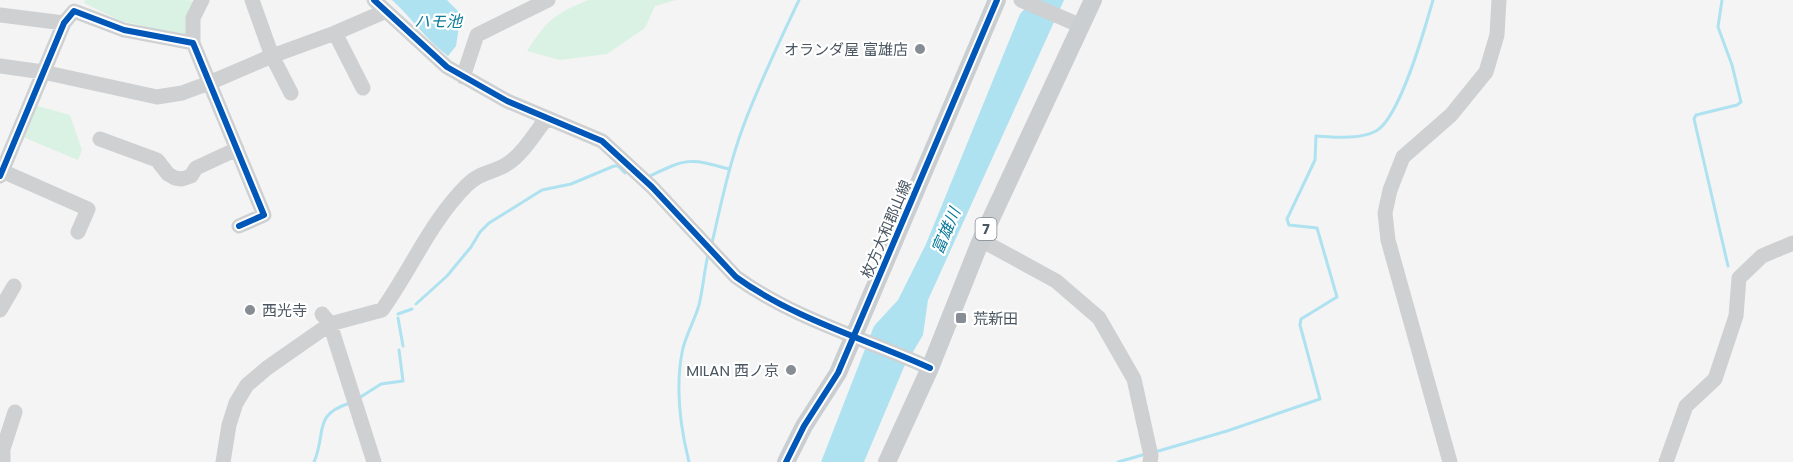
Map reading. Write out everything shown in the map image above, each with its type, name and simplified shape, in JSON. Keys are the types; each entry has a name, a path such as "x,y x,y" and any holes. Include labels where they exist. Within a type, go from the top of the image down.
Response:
{"main road":[{"name":"枚方大和郡山線","path":"786,462 804,426 859,338 997,0"},
{"name":"7","path":"887,462 924,366 1076,24 1093,0"}],"street":[{"path":"202,0 193,18 193,43 264,215 239,226"},
{"path":"252,0 272,56 291,93"},
{"path":"374,0 447,67 463,77 546,119 602,141 652,187 736,277 748,286 800,313 924,366"},
{"path":"463,77 477,35 548,0"},
{"path":"1021,0 1076,24"},
{"path":"1450,462 1388,240 1386,213 1390,190 1403,158 1451,115 1486,72 1497,35 1500,0"},
{"path":"0,66 43,72 157,97 182,93 209,83 272,56 335,33 386,10"},
{"path":"78,232 88,208 1,174 63,22 74,11 124,30 193,43"},
{"path":"0,15 63,22"},
{"path":"335,33 363,88"},
{"path":"223,462 229,425 236,404 247,385 326,319 382,310 398,288 426,237 450,204 475,178 509,163 546,119"},
{"path":"100,139 157,160 168,174 182,179 191,176 196,168 237,149"},
{"path":"981,240 1056,281 1099,318 1134,379 1151,456 1150,462"},
{"path":"1666,462 1686,406 1715,379 1736,316 1739,278 1762,256 1793,243"},
{"path":"0,310 14,286"},
{"path":"326,319 374,462"},
{"path":"3,462 3,449 15,412"}],"green space":[{"path":"85,0 195,1 185,37 119,20 84,3"},
{"path":"588,0 676,0 655,6 645,28 607,54 560,60 527,51 552,19"},
{"path":"34,105 70,115 82,150 78,160 23,137"}],"water":[{"name":"ハモ池","path":"392,0 447,0 461,14 456,46 448,56 433,43"},
{"name":"富雄川","path":"1033,0 1064,0 928,300 923,335 904,367 864,462 821,462 874,326 898,300 926,244 1020,14"}],"waterway":[{"path":"712,243 729,170 743,127 762,79 799,0"},
{"path":"1155,452 1227,431 1320,399 1300,325 1301,319 1337,297 1317,228 1289,225 1287,219 1315,160 1316,136 1362,136 1376,131 1385,123 1394,109 1410,71 1433,0"},
{"path":"1722,0 1718,27 1732,65 1741,102 1696,115 1694,119 1728,266"},
{"path":"650,176 672,166 689,162 729,169"},
{"path":"416,304 447,276 489,223 542,190 571,184 614,166 618,166 625,173"},
{"path":"689,462 683,434 679,376 683,348 699,305 708,255"},
{"path":"398,314 412,309"},
{"path":"398,318 403,346"},
{"path":"359,398 381,384 403,381 399,350"},
{"path":"314,462 325,419 330,413 350,403"},
{"path":"1118,462 1146,454"}],"cycle path":[{"path":"374,0 447,67 507,101 602,141 652,187 736,277 758,292 806,317 930,368"},
{"path":"786,462 804,426 838,373 997,0"},
{"path":"0,176 64,23 74,11 124,30 193,43 264,215 239,226"}],"place":[{"name":"オランダ屋 富雄店","path":"920,49"},
{"name":"西光寺","path":"250,310"},
{"name":"荒新田","path":"961,318"},
{"name":"MILAN 西ノ京","path":"791,370"}]}
